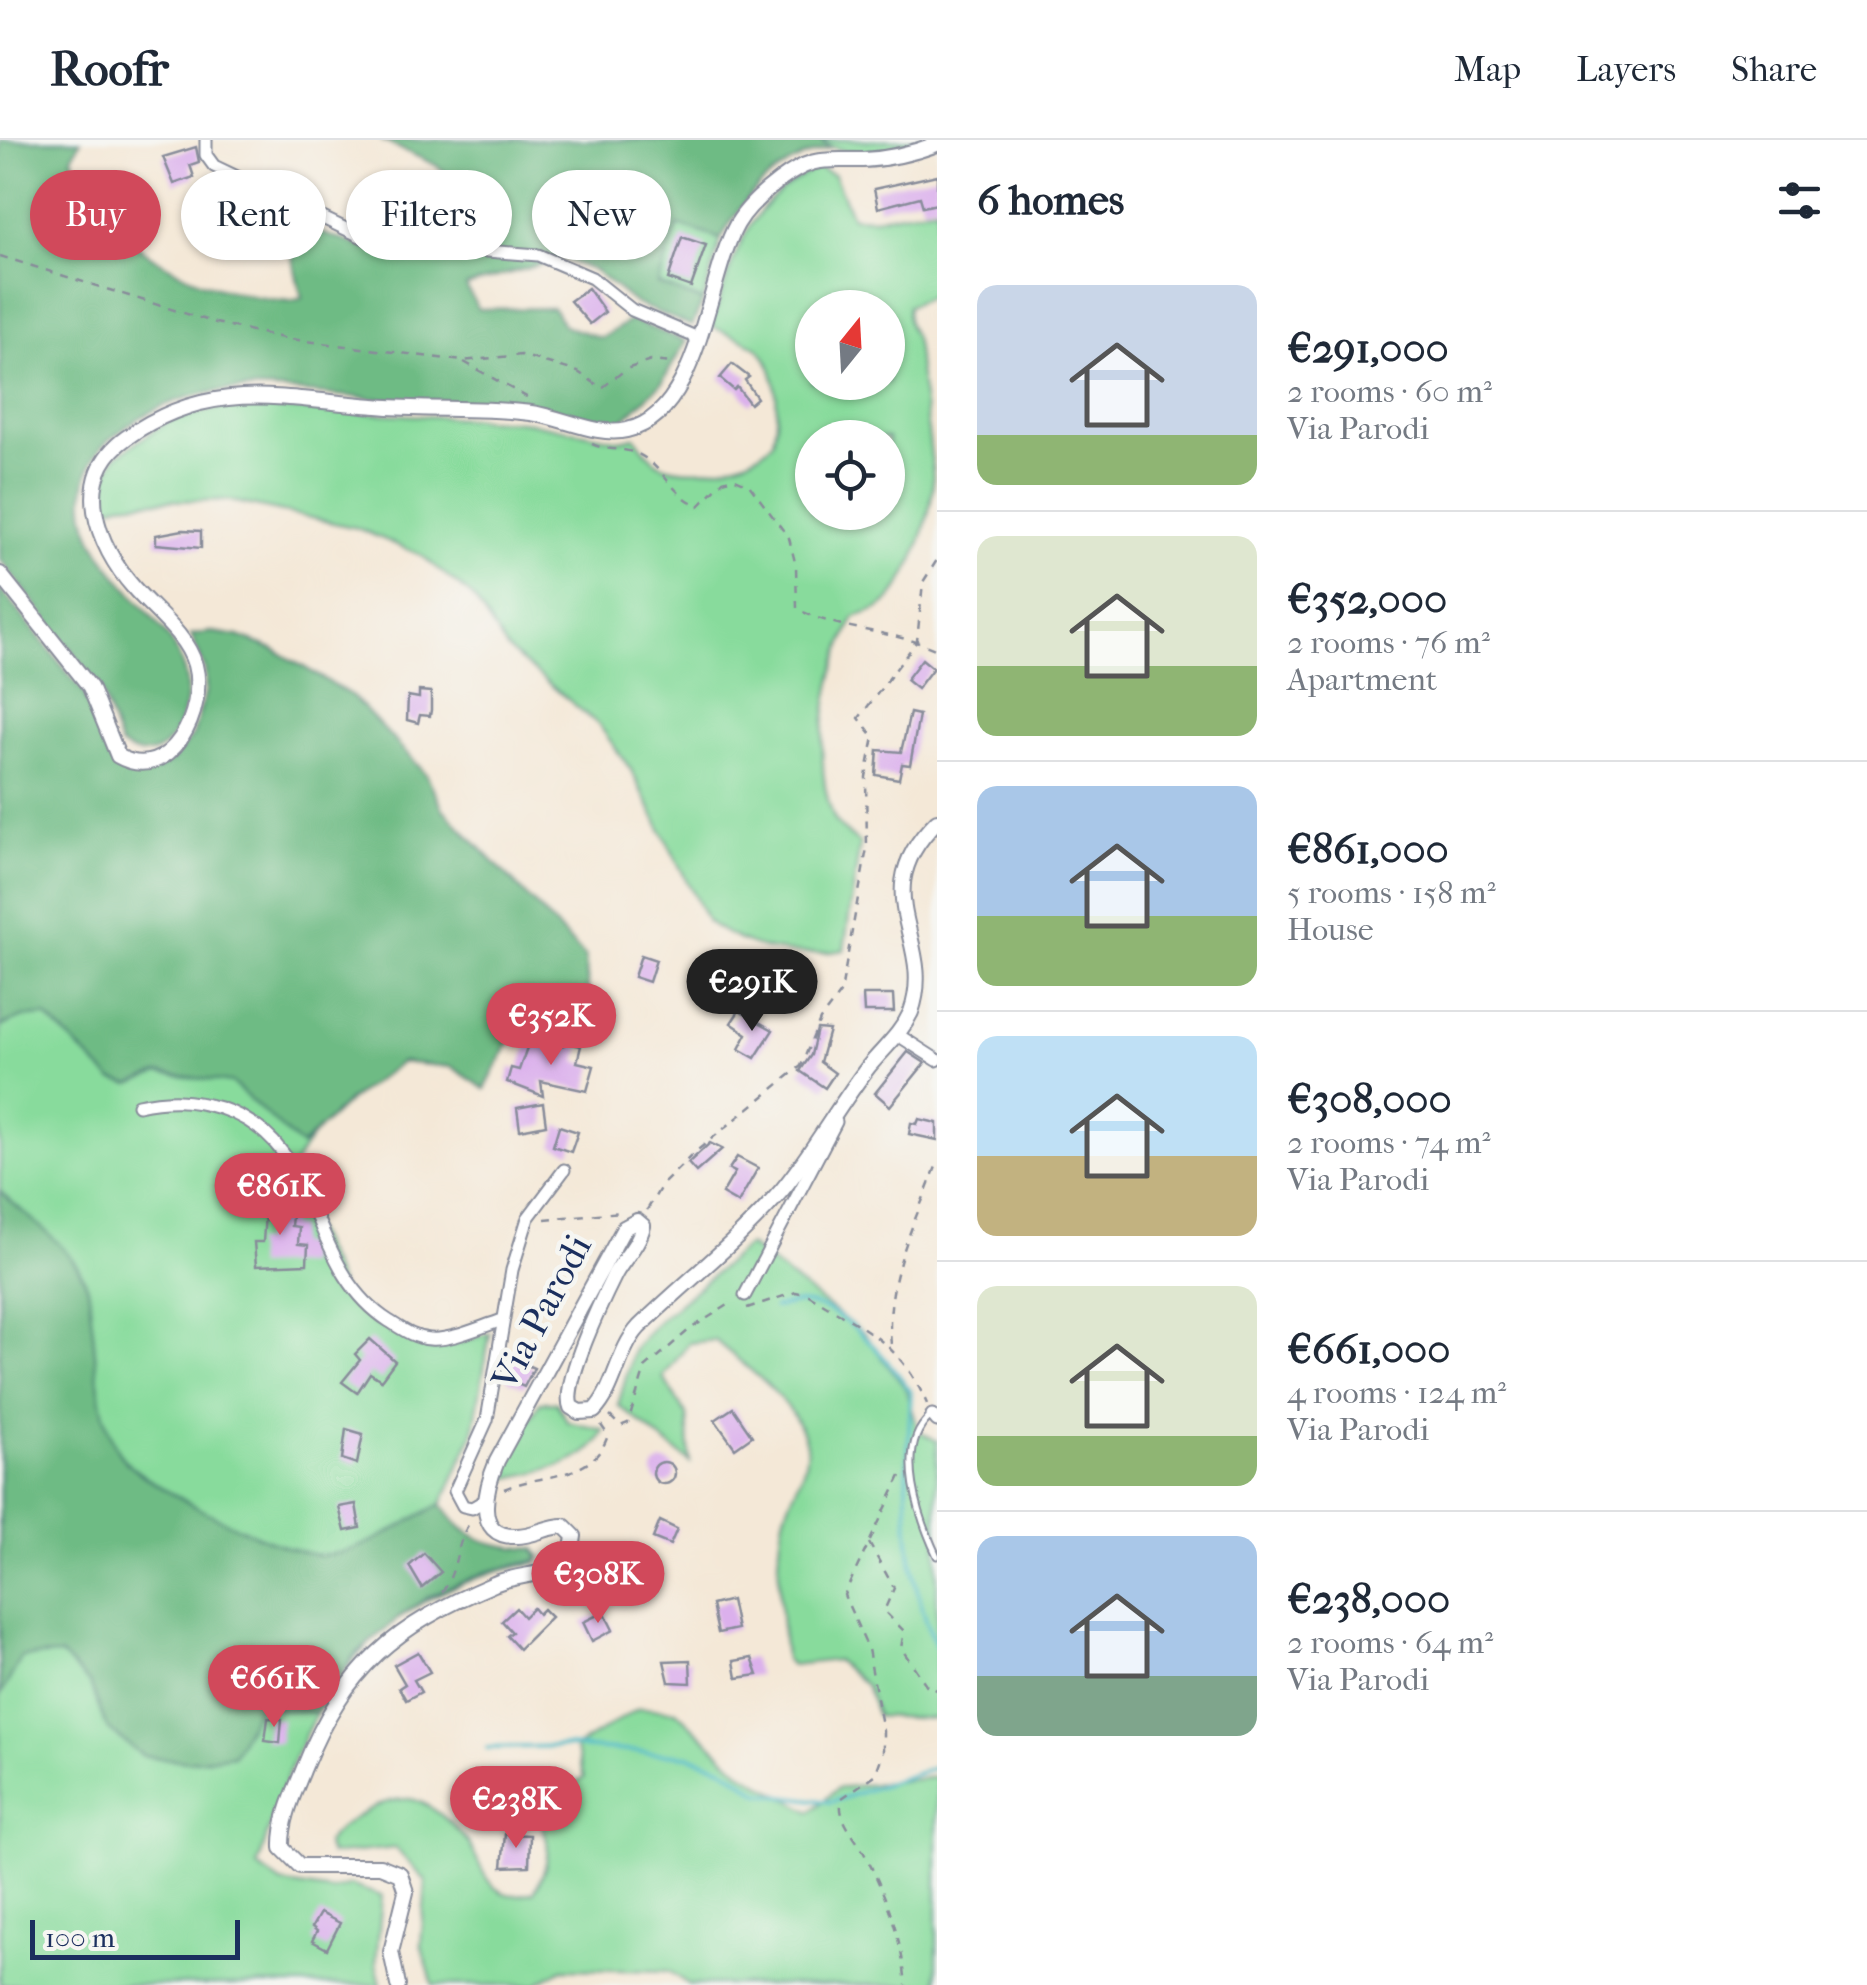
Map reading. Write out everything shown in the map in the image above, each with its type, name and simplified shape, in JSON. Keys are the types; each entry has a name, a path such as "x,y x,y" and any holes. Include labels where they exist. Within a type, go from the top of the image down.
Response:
{"street":[{"path":"206,140 206,156 214,166 373,242 538,255 592,278 636,312 698,338"},
{"path":"0,574 90,687 114,752 134,762 159,760 184,735 196,698 197,670 191,652 131,585 97,525 92,499 96,474 114,446 172,409 251,395 550,417 610,432 632,429 648,421 670,399 691,361 739,222 778,182 814,160 885,158 937,144"},
{"path":"745,1295 840,1113 869,1066 898,1035 916,1000 920,971 906,918 905,876 913,847 937,821"},
{"path":"898,1035 937,1060"},
{"path":"138,1104 170,1098 206,1104 258,1125 284,1149 340,1270 368,1308 414,1336 436,1340 503,1320"},
{"path":"600,1405 632,1335 747,1228 840,1113"},
{"path":"398,1985 391,1952 406,1892 400,1874 380,1866 300,1866 284,1852 282,1831 322,1724 379,1647 446,1604 500,1580 558,1568 572,1556 576,1542 568,1528 558,1525 519,1536 503,1534 488,1520 484,1501 472,1508 463,1506 456,1491 486,1420 503,1320 528,1218 564,1170"},
{"name":"Via Parodi","path":"484,1501 498,1461 621,1232 641,1222 642,1233 616,1272 568,1396 571,1408 579,1412 600,1405"}],"lane":[{"path":"935,1418 915,1436 912,1457 919,1503 937,1556"}],"path":[{"path":"0,256 216,323 283,338 463,361 521,354 578,372 602,388 626,370 651,360 664,365 691,361"},
{"path":"463,361 490,379 504,381 528,398 543,401 550,408 550,417"},
{"path":"589,442 632,451 648,460 676,492 699,506 723,481 733,478 748,485 790,538 796,566 796,610 841,627 916,641 937,650"},
{"path":"641,1222 662,1185 801,1066 820,1020 841,992 866,848 866,778 874,736 859,718 916,641 923,582 937,560"},
{"path":"892,1346 888,1318 897,1270 937,1164"},
{"path":"528,1218 623,1213 633,1206 641,1222"},
{"path":"745,1295 744,1306 753,1309 796,1292 809,1295 892,1346 915,1376 935,1418"},
{"path":"600,1405 614,1423 626,1425 644,1368 690,1328 745,1295"},
{"path":"436,1597 450,1582 460,1536 484,1501 509,1487 577,1470 601,1452 608,1435 597,1417 600,1405"},
{"path":"906,1985 898,1926 839,1812 842,1798 874,1776 883,1752 884,1730 868,1649 844,1595 912,1457"},
{"path":"868,1542 894,1588 884,1610 904,1631 901,1648 927,1686 937,1690"}],"green space":[{"path":"0,140 81,140 72,157 78,170 30,170 30,260 159,260 222,289 291,301 302,298 292,260 326,260 326,235 346,241 346,260 512,260 512,170 443,170 381,140 821,140 829,148 794,161 765,181 741,207 721,239 678,225 671,246 671,170 532,170 532,260 555,260 466,286 478,309 553,308 564,326 602,338 631,320 686,341 662,383 619,424 538,407 282,390 219,391 159,408 108,441 92,462 84,500 91,534 109,565 176,650 186,681 182,716 169,742 157,751 135,753 120,745 99,685 0,559"},
{"path":"821,140 924,140 886,150 856,151"},
{"path":"818,168 834,175 852,217 873,218 937,207 937,293 908,306 907,314 917,349 932,492 919,546 903,581 884,605 855,617 830,688 823,742 826,794 841,828 860,844 844,950 808,953 756,946 707,921 631,770 599,725 507,649 473,597 421,555 357,528 227,500 120,504 102,512 102,483 116,456 170,420 228,406 522,421 620,440 635,437 662,465 690,470 722,467 751,457 773,441 777,404 774,378 756,347 711,326 736,254 773,197"},
{"path":"678,224 721,239 703,301 657,284 665,260 671,260 671,244"},
{"path":"567,260 666,260 658,284 703,301 692,326 636,304 595,271"},
{"path":"0,588 83,692 109,760 126,770 157,770 172,761 193,735 206,690 205,669 191,635 212,632 238,636 273,649 352,696 426,774 443,809 585,957 592,1030 520,1021 485,1089 452,1067 401,1062 322,1125 289,1176 341,1288 374,1323 434,1350 490,1333 473,1434 442,1504 460,1527 481,1540 535,1549 541,1556 536,1563 476,1578 425,1601 383,1631 348,1667 319,1709 275,1810 258,1867 281,1883 331,1891 350,1885 382,1896 376,1963 381,1985 0,1985"},
{"path":"0,588 83,692 109,760 126,770 157,770 172,761 193,735 206,690 205,669 191,635 212,632 238,636 273,649 352,696 426,774 443,809 585,957 592,1030 520,1021 485,1089 452,1067 401,1062 347,1102 301,1146 232,1083 159,1073 130,1084 112,1080 46,1016 23,1017 0,1027"},
{"path":"0,1191 60,1245 80,1270 89,1294 99,1392 107,1426 121,1456 134,1469 217,1518 306,1553 324,1555 356,1548 442,1504 470,1534 493,1544 535,1549 539,1560 486,1572 428,1597 353,1656 316,1713 258,1707 233,1755 188,1761 143,1756 107,1728 90,1684 61,1655 22,1657 0,1696"},
{"path":"748,1245 865,1335 906,1389 919,1431 937,1441 937,1719 877,1716 866,1686 836,1660 791,1665 785,1659 779,1554 787,1510 805,1463 806,1445 792,1414 769,1386 715,1340 689,1343 663,1377 687,1416 690,1462 618,1405 634,1349 656,1323"},
{"path":"540,1402 556,1402 568,1422 604,1430 588,1452 575,1459 504,1479 517,1441"},
{"path":"639,1708 676,1711 742,1773 811,1812 838,1788 937,1777 937,1985 689,1985 669,1971 563,1969 534,1985 433,1985 421,1944 426,1881 395,1848 330,1855 326,1843 351,1820 373,1808 395,1800 413,1800 438,1812 459,1831 497,1889 510,1895 534,1892 548,1848 543,1827 529,1807 584,1778 575,1747"}],"building":[{"path":"196,147 199,162 190,165 192,170 181,170 181,182 174,184 163,157"},
{"path":"937,175 937,204 923,207 920,197 878,208 874,189"},
{"path":"682,237 706,245 691,287 668,279"},
{"path":"588,288 605,312 590,324 570,301"},
{"path":"732,364 749,377 745,380 757,398 750,404 737,387 734,390 720,378"},
{"path":"201,531 201,548 156,544 156,535"},
{"path":"922,659 933,668 917,689 906,680"},
{"path":"419,691 431,692 431,710 430,716 420,715 418,723 407,720 408,696 419,698"},
{"path":"910,713 919,715 910,765 902,764 899,779 876,775 878,750 901,752"},
{"path":"641,955 656,960 649,982 634,977"},
{"path":"863,995 893,995 894,1012 864,1012"},
{"path":"739,1011 773,1030 755,1058 739,1049 747,1034 731,1023"},
{"path":"817,1029 829,1030 820,1062 835,1073 825,1088 800,1071 811,1055"},
{"path":"530,1039 546,1046 563,1045 562,1042 581,1046 577,1062 594,1066 587,1091 541,1081 543,1096 507,1082 511,1068 519,1070"},
{"path":"908,1052 925,1063 890,1106 875,1093"},
{"path":"543,1103 546,1125 520,1130 517,1108"},
{"path":"919,1119 937,1123 937,1140 909,1134 911,1123 917,1124"},
{"path":"559,1126 578,1132 571,1152 553,1146"},
{"path":"710,1143 722,1149 696,1172 688,1163"},
{"path":"737,1157 758,1168 738,1203 722,1194 735,1172 729,1169"},
{"path":"266,1199 293,1206 291,1226 299,1227 298,1244 308,1245 307,1264 256,1266 254,1242 263,1242"},
{"path":"370,1339 395,1361 381,1380 370,1373 357,1393 342,1382 360,1360 355,1354"},
{"path":"508,1356 534,1368 524,1387 508,1380 504,1372"},
{"path":"733,1408 752,1436 735,1448 715,1420"},
{"path":"346,1429 363,1434 357,1464 342,1459"},
{"path":"660,1462 668,1462 675,1473 668,1484 660,1484 653,1477 653,1469"},
{"path":"356,1504 360,1528 345,1531 339,1507"},
{"path":"660,1521 677,1529 670,1545 653,1538"},
{"path":"424,1553 441,1572 422,1588 409,1566"},
{"path":"731,1600 737,1629 718,1633 712,1605"},
{"path":"516,1608 524,1617 533,1608 538,1614 543,1609 551,1617 519,1649 507,1636 512,1632 502,1621"},
{"path":"604,1612 613,1630 592,1641 583,1622"},
{"path":"418,1652 430,1672 414,1680 421,1692 406,1700 399,1688 405,1684 394,1665"},
{"path":"752,1658 758,1675 737,1678 734,1661"},
{"path":"690,1660 691,1683 669,1682 664,1661"},
{"path":"268,1718 282,1719 280,1743 265,1741"},
{"path":"505,1834 530,1835 529,1866 502,1867"},
{"path":"320,1913 340,1923 327,1949 312,1941 317,1931 312,1927"}],"waterway":[{"path":"774,1308 797,1303 830,1312 877,1349 911,1392 907,1491 910,1552 924,1615 937,1648"},
{"path":"487,1748 567,1746 688,1756 722,1767 759,1793 831,1802 937,1767"}]}
